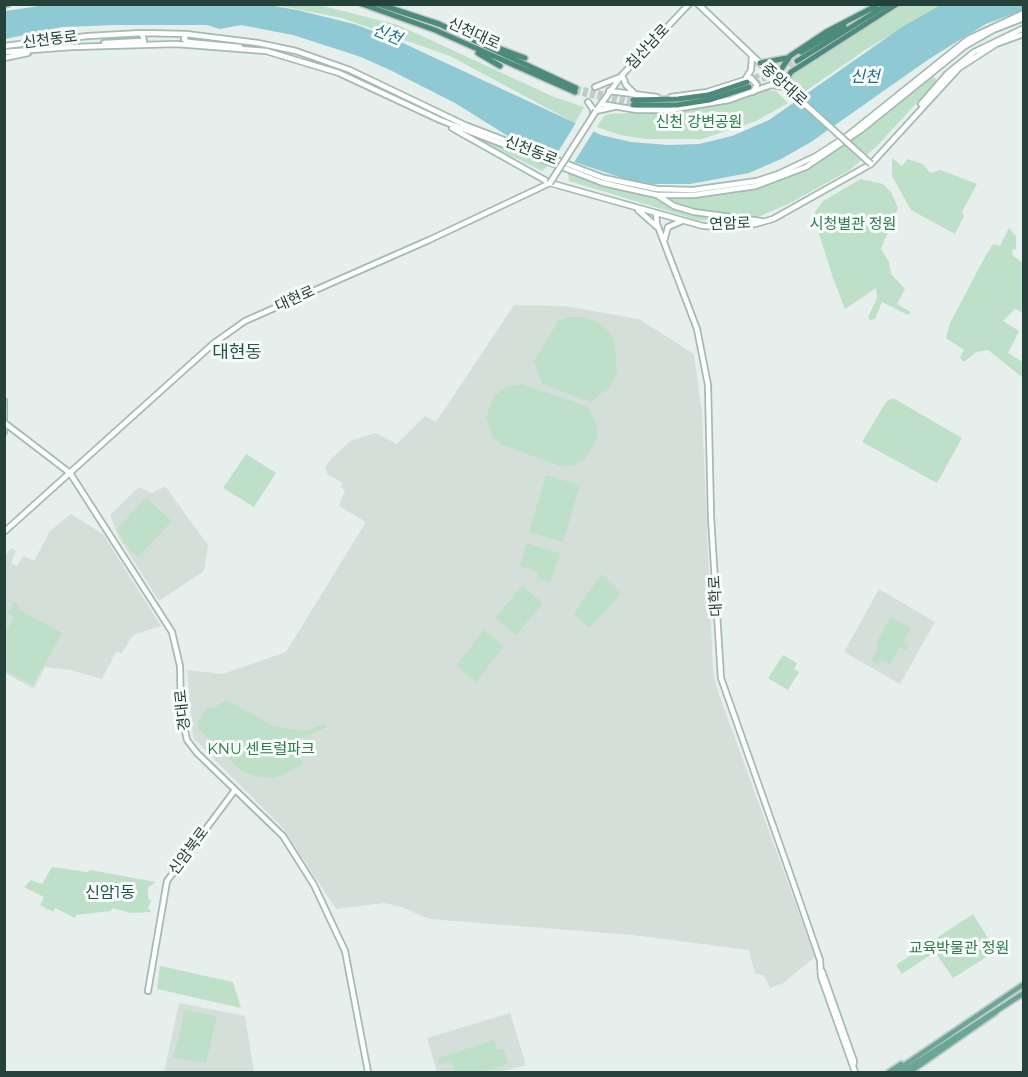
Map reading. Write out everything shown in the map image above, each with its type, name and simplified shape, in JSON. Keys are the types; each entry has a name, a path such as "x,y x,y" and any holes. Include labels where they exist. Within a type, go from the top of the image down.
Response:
{"highway":[{"name":"신천대로","path":"362,4 437,27 456,32 576,90 456,39 437,27 378,4"},
{"path":"760,63 792,58 888,4"},
{"path":"786,87 789,75 797,69 897,4"},
{"path":"778,80 778,74 792,58 826,32 877,5"},
{"path":"456,32 525,58"},
{"path":"456,39 500,66"},
{"path":"792,58 787,64 789,68 797,69"},
{"path":"634,102 708,95 748,85"}],"main road":[{"name":"침산남로","path":"601,104 622,75 689,4"},
{"name":"중앙대로","path":"698,4 871,164"},
{"name":"신천동로","path":"4,46 96,35 142,33 186,34 258,43 296,51 367,78 465,124 528,150 604,178 657,192 735,186 796,166 847,136 968,39 1023,13"},
{"name":"신천동로","path":"4,52 72,46 176,44 266,51 339,73 431,117 588,178 657,192 694,195 742,189 772,181 806,167 861,130 965,46 993,30 1023,18"},
{"name":"연암로","path":"892,141 948,73 974,52 1023,28"},
{"path":"72,46 144,40 142,33"},
{"path":"186,34 184,39 188,42 232,45 266,51"},
{"name":"연암로","path":"431,117 550,183 704,226 730,227 773,219 871,164 959,68 996,45 1023,34"},
{"path":"4,58 44,50"},
{"path":"748,85 752,56"},
{"path":"595,87 622,75 634,102"},
{"path":"609,91 634,102 690,107 729,100 748,85 786,87"},
{"path":"588,102 594,112"},
{"path":"594,112 634,102"},
{"path":"550,183 601,104 617,107"},
{"name":"대현로","path":"4,532 214,343 245,321 429,240 550,183"},
{"path":"657,192 674,206 694,212 763,222"},
{"path":"633,207 651,219 660,230"},
{"name":"대학로","path":"656,213 660,230 697,329 708,385 711,518 721,678 822,971 821,977 855,1071"},
{"path":"664,241 668,227 684,220"},
{"path":"4,401 6,424 4,432"},
{"name":"경대로","path":"6,424 70,473 172,632 180,666 181,712 187,740 293,850 314,885 345,951 368,1072"},
{"name":"신암북로","path":"148,991 167,882 236,790"},
{"path":"889,1072 1023,984"},
{"path":"894,1072 977,1019 1023,993"},
{"path":"902,1072 977,1019 996,1002"},
{"path":"910,1072 982,1024 1001,1007"}],"shaded area":[{"path":"514,305 564,306 639,319 694,354 702,413 713,669 717,689 815,957 782,984 770,988 764,975 755,974 749,950 633,935 429,919 402,907 384,903 336,909 283,828 193,738 187,670 223,674 286,652 366,522 339,506 345,490 341,487 343,483 327,474 325,467 350,441 376,433 397,444 425,416 436,422"},
{"path":"165,486 208,545 204,571 159,601 118,536 110,515 139,487 152,493"},
{"path":"71,514 103,534 161,626 133,635 122,653 116,652 102,679 71,670 45,667 34,689 5,673 5,557 11,548 16,551 11,563 17,566 23,556 34,561 50,531"},
{"path":"879,589 935,622 900,684 844,652"},
{"path":"179,1003 245,1016 254,1072 164,1072"},
{"path":"510,1013 526,1065 500,1072 437,1072 427,1038"}],"green space":[{"path":"276,5 319,5 398,25 554,97 584,107 575,123 450,56 342,18"},
{"path":"891,5 942,5 865,50 800,95 788,85 791,72 798,71 863,22"},
{"path":"933,75 937,81 876,147 850,170 788,204 753,219 724,222 698,220 569,181 568,173 652,196 687,197 753,189 773,184 797,174 838,150 888,113"},
{"name":"신천 강변공원","path":"767,90 776,91 788,103 756,121 702,139 646,139 620,135 597,127 604,116 609,114 691,110 737,100"},
{"path":"461,131 549,165 542,171"},
{"path":"892,158 902,166 908,159 923,164 930,173 941,170 977,184 962,212 964,216 955,234 911,210 892,176"},
{"name":"시청별관 정원","path":"861,179 883,184 891,192 898,208 881,249 889,262 891,274 905,289 897,304 911,312 908,315 882,302 875,319 870,320 868,317 877,298 876,288 845,309 833,278 814,218 815,212 823,201"},
{"path":"1009,228 1016,236 1016,249 1012,250 1013,256 1023,263 1023,313 1015,309 1003,321 1019,331 1008,353 1023,362 1022,377 988,350 976,352 964,362 960,358 964,350 946,338 950,323 986,255 993,244 1000,246"},
{"path":"583,317 600,323 612,335 615,344 617,373 610,386 591,402 542,384 534,361 559,320"},
{"path":"521,384 586,406 595,420 598,437 585,459 573,465 560,466 502,445 493,437 486,418 493,397 506,387"},
{"path":"893,398 962,438 937,483 862,442 886,402"},
{"path":"246,454 276,473 254,507 223,488"},
{"path":"546,475 580,485 563,542 529,532"},
{"path":"146,498 172,521 138,557 124,543 117,529"},
{"path":"527,543 560,553 550,583 537,578 539,572 520,566"},
{"path":"601,574 621,594 589,628 574,614"},
{"path":"522,586 543,603 516,635 495,618"},
{"path":"14,602 19,605 18,609 62,633 33,685 5,670 5,634 14,616 8,613"},
{"path":"890,617 911,628 903,642 909,645 906,650 900,647 890,664 881,660 878,665 871,661 879,646 876,644"},
{"path":"484,630 504,646 476,682 456,666"},
{"path":"783,655 797,663 794,669 799,672 788,690 768,678"},
{"name":"KNU 센트럴파크","path":"226,700 274,726 304,731 325,724 327,727 294,742 303,765 275,778 253,776 240,770 198,728 198,721 207,708 213,708"},
{"path":"52,867 87,872 90,870 156,882 148,887 148,898 151,901 148,908 151,912 131,913 112,908 111,911 76,915 75,918 55,908 53,912 40,905 44,897 24,887 31,880 42,884"},
{"name":"교육박물관 정원","path":"973,914 996,951 953,978 935,952 902,974 896,965"},
{"path":"160,966 233,982 241,1008 157,989"},
{"path":"185,1010 217,1016 206,1063 173,1058"},
{"path":"494,1040 498,1050 504,1049 508,1064 484,1072 455,1072 450,1061 439,1064 438,1058"}],"water":[{"name":"신천","path":"263,4 354,24 392,38 601,135 631,142 668,145 699,144 732,136 769,120 902,27 941,5 1024,5 1023,10 986,24 929,59 811,142 781,159 749,173 690,184 647,184 625,179 548,153 511,138 455,103 390,70 361,57 293,35 241,25 220,29 207,25 115,25 62,27 5,39 5,11 46,5"}],"pier":[{"path":"577,121 595,129 573,164 555,157"}],"tunnel":[{"path":"748,81 795,56"},
{"path":"749,87 797,61"},
{"path":"576,88 633,100"},
{"path":"575,92 633,105"}],"district":[{"name":"대현동","path":"237,353"},
{"name":"신암1동","path":"110,893"}]}
